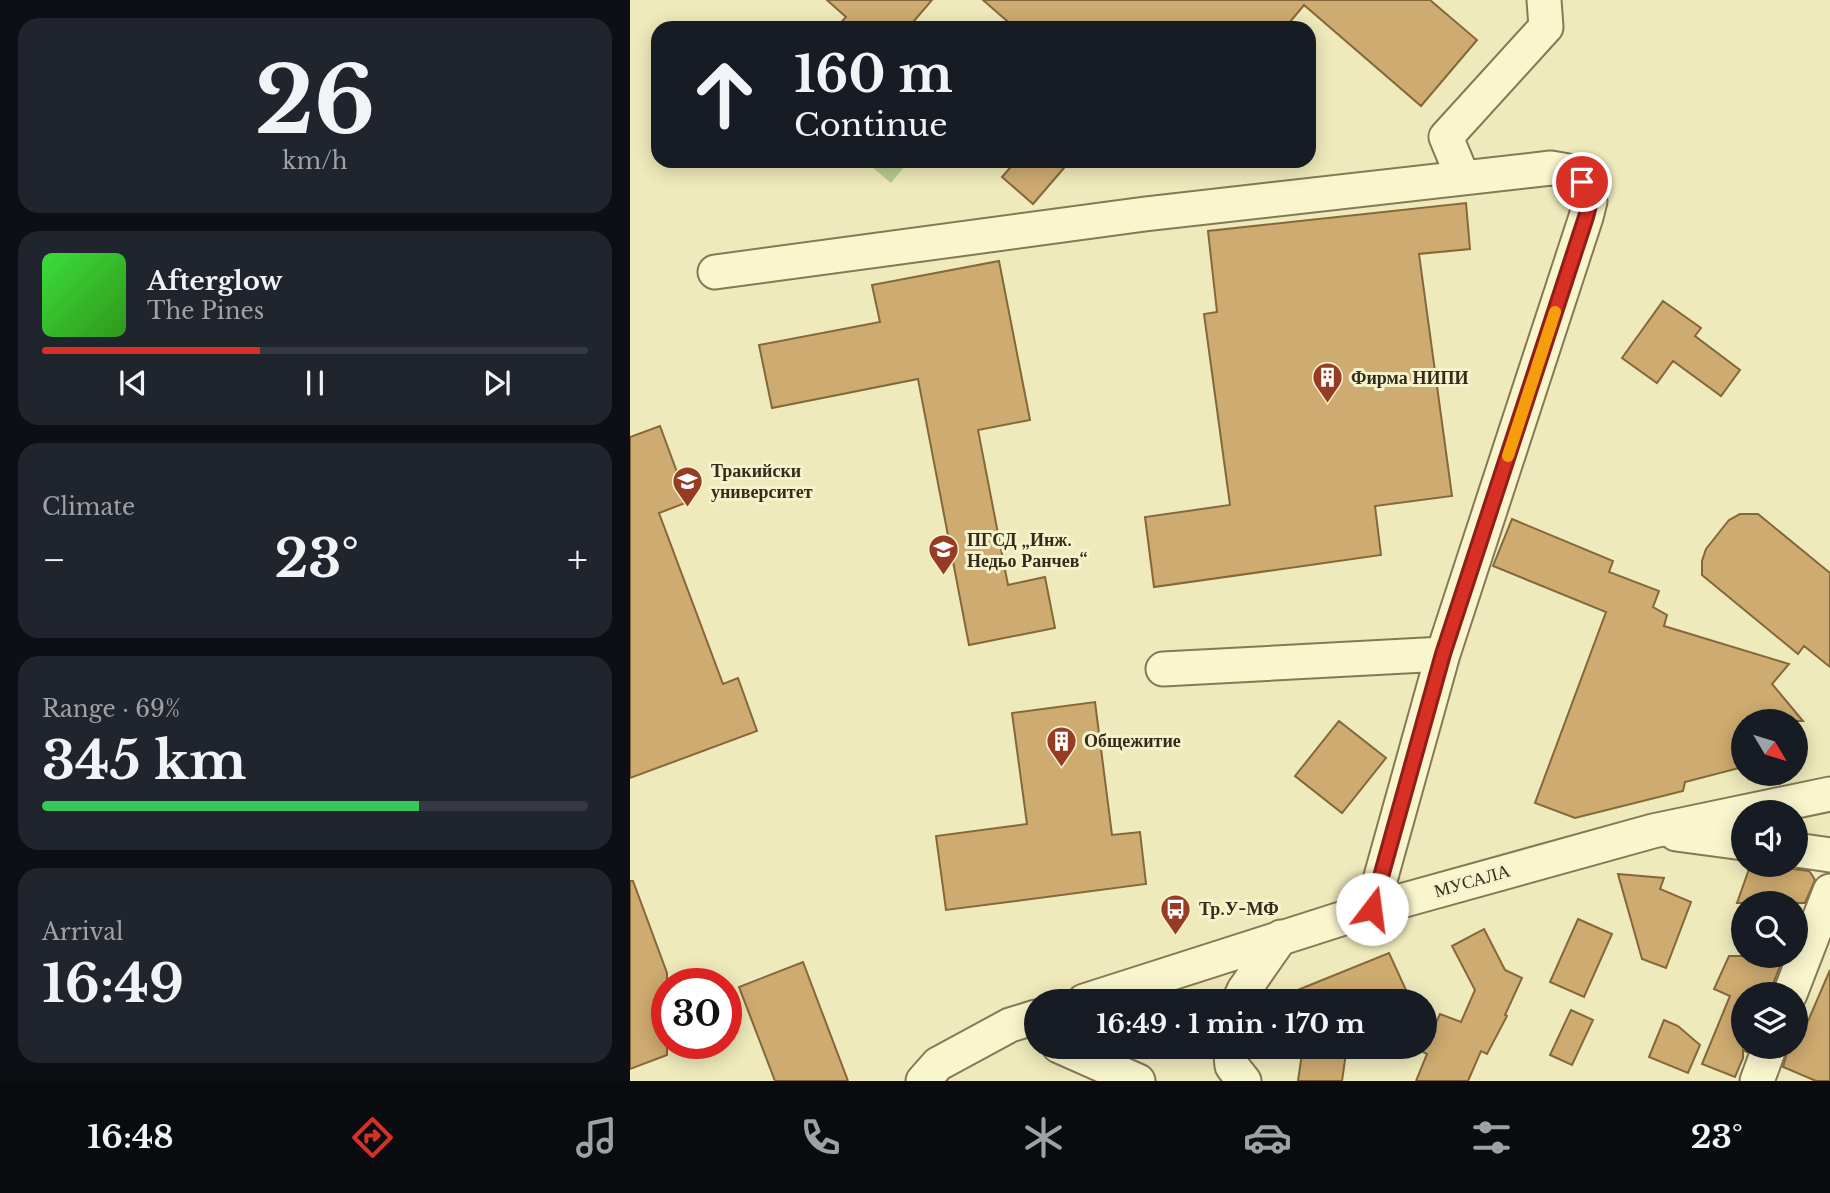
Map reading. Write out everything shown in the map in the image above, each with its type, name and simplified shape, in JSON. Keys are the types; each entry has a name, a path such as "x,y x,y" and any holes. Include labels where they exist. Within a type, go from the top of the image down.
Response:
{"street":[{"path":"1463,178 1446,137 1546,27 1544,0"},
{"path":"715,272 1145,214 1551,168 1568,170 1582,182 1590,201 1586,217 1443,654 1372,909"},
{"path":"1163,669 1443,654"},
{"name":"МУСАЛА","path":"1121,989 1372,909 1653,831 1830,794"},
{"path":"1653,831 1731,841"},
{"path":"1808,852 1830,855"},
{"path":"1795,982 1830,891"},
{"path":"1245,989 1281,937"},
{"path":"923,1081 938,1064 1024,1027"},
{"path":"1088,1059 1138,1081"},
{"path":"1231,1059 1232,1066 1244,1081"},
{"path":"1756,1081 1765,1059"}],"green space":[{"path":"873,168 903,168 891,183"}],"building":[{"path":"827,0 932,0 914,21 842,21 846,17"},
{"path":"983,0 1430,0 1477,40 1421,106 1304,5 1291,21 1007,21"},
{"path":"1010,168 1064,168 1033,204 1002,177"},
{"name":"Фирма НИПИ","path":"1466,203 1470,249 1419,254 1452,496 1375,506 1381,555 1154,587 1145,517 1230,505 1204,314 1217,312 1208,231"},
{"path":"999,261 1030,420 978,430 1008,585 1045,577 1055,628 969,645 918,379 772,408 759,345 880,322 872,285"},
{"path":"1663,301 1701,328 1695,336 1740,370 1721,396 1673,361 1657,383 1622,358"},
{"path":"660,426 688,502 659,513 723,684 738,678 757,731 630,778 630,437"},
{"path":"1740,514 1758,514 1830,573 1830,667 1804,646 1798,654 1702,575 1702,561 1706,549 1729,520"},
{"path":"1512,519 1613,561 1609,572 1659,591 1653,607 1667,615 1664,626 1789,664 1772,684 1793,709 1731,709 1731,770 1685,782 1683,791 1575,818 1535,803 1606,612 1493,566"},
{"name":"Общежитие","path":"1095,702 1112,835 1140,832 1146,884 946,910 936,836 1027,824 1012,713"},
{"path":"1339,721 1386,758 1342,813 1295,776"},
{"path":"1808,871 1815,880 1808,896 1808,891 1741,891 1746,877 1808,877"},
{"path":"1618,874 1664,878 1660,889 1691,902 1666,968 1642,959"},
{"path":"630,881 633,881 665,968 651,968 651,1059 656,1059 630,1069"},
{"path":"1578,919 1612,934 1584,997 1550,982"},
{"path":"1484,929 1505,970 1522,978 1505,1015 1507,1016 1487,1054 1481,1051 1468,1081 1416,1081 1425,1059 1437,1059 1437,1021 1440,1014 1461,1022 1475,990 1452,946"},
{"path":"1389,953 1406,989 1300,989"},
{"path":"1729,956 1731,968 1779,968 1774,982 1731,982 1731,1059 1743,1059 1735,1077 1702,1064 1730,996 1714,989"},
{"path":"803,962 848,1081 775,1081 742,995 742,986"},
{"path":"1830,970 1830,1081 1816,1081 1783,1067 1785,1059 1808,1059 1808,1021"},
{"path":"1571,1010 1593,1020 1572,1065 1550,1055"},
{"path":"1664,1020 1678,1026 1700,1045 1688,1073 1649,1057"},
{"path":"1301,1059 1345,1059 1342,1081 1298,1081"}],"slow traffic":[{"path":"1508,456 1555,312"}],"place":[{"name":"Фирма НИПИ","path":"1328,405"},
{"name":"Тракийски университет","path":"688,508"},
{"name":"ПГСД „Инж. Недьо Ранчев“","path":"944,577"},
{"name":"Общежитие","path":"1061,768"},
{"name":"Тр.У-МФ","path":"1176,936"}],"route":[{"path":"1372,909 1443,654 1586,217 1590,201 1582,182"}]}
